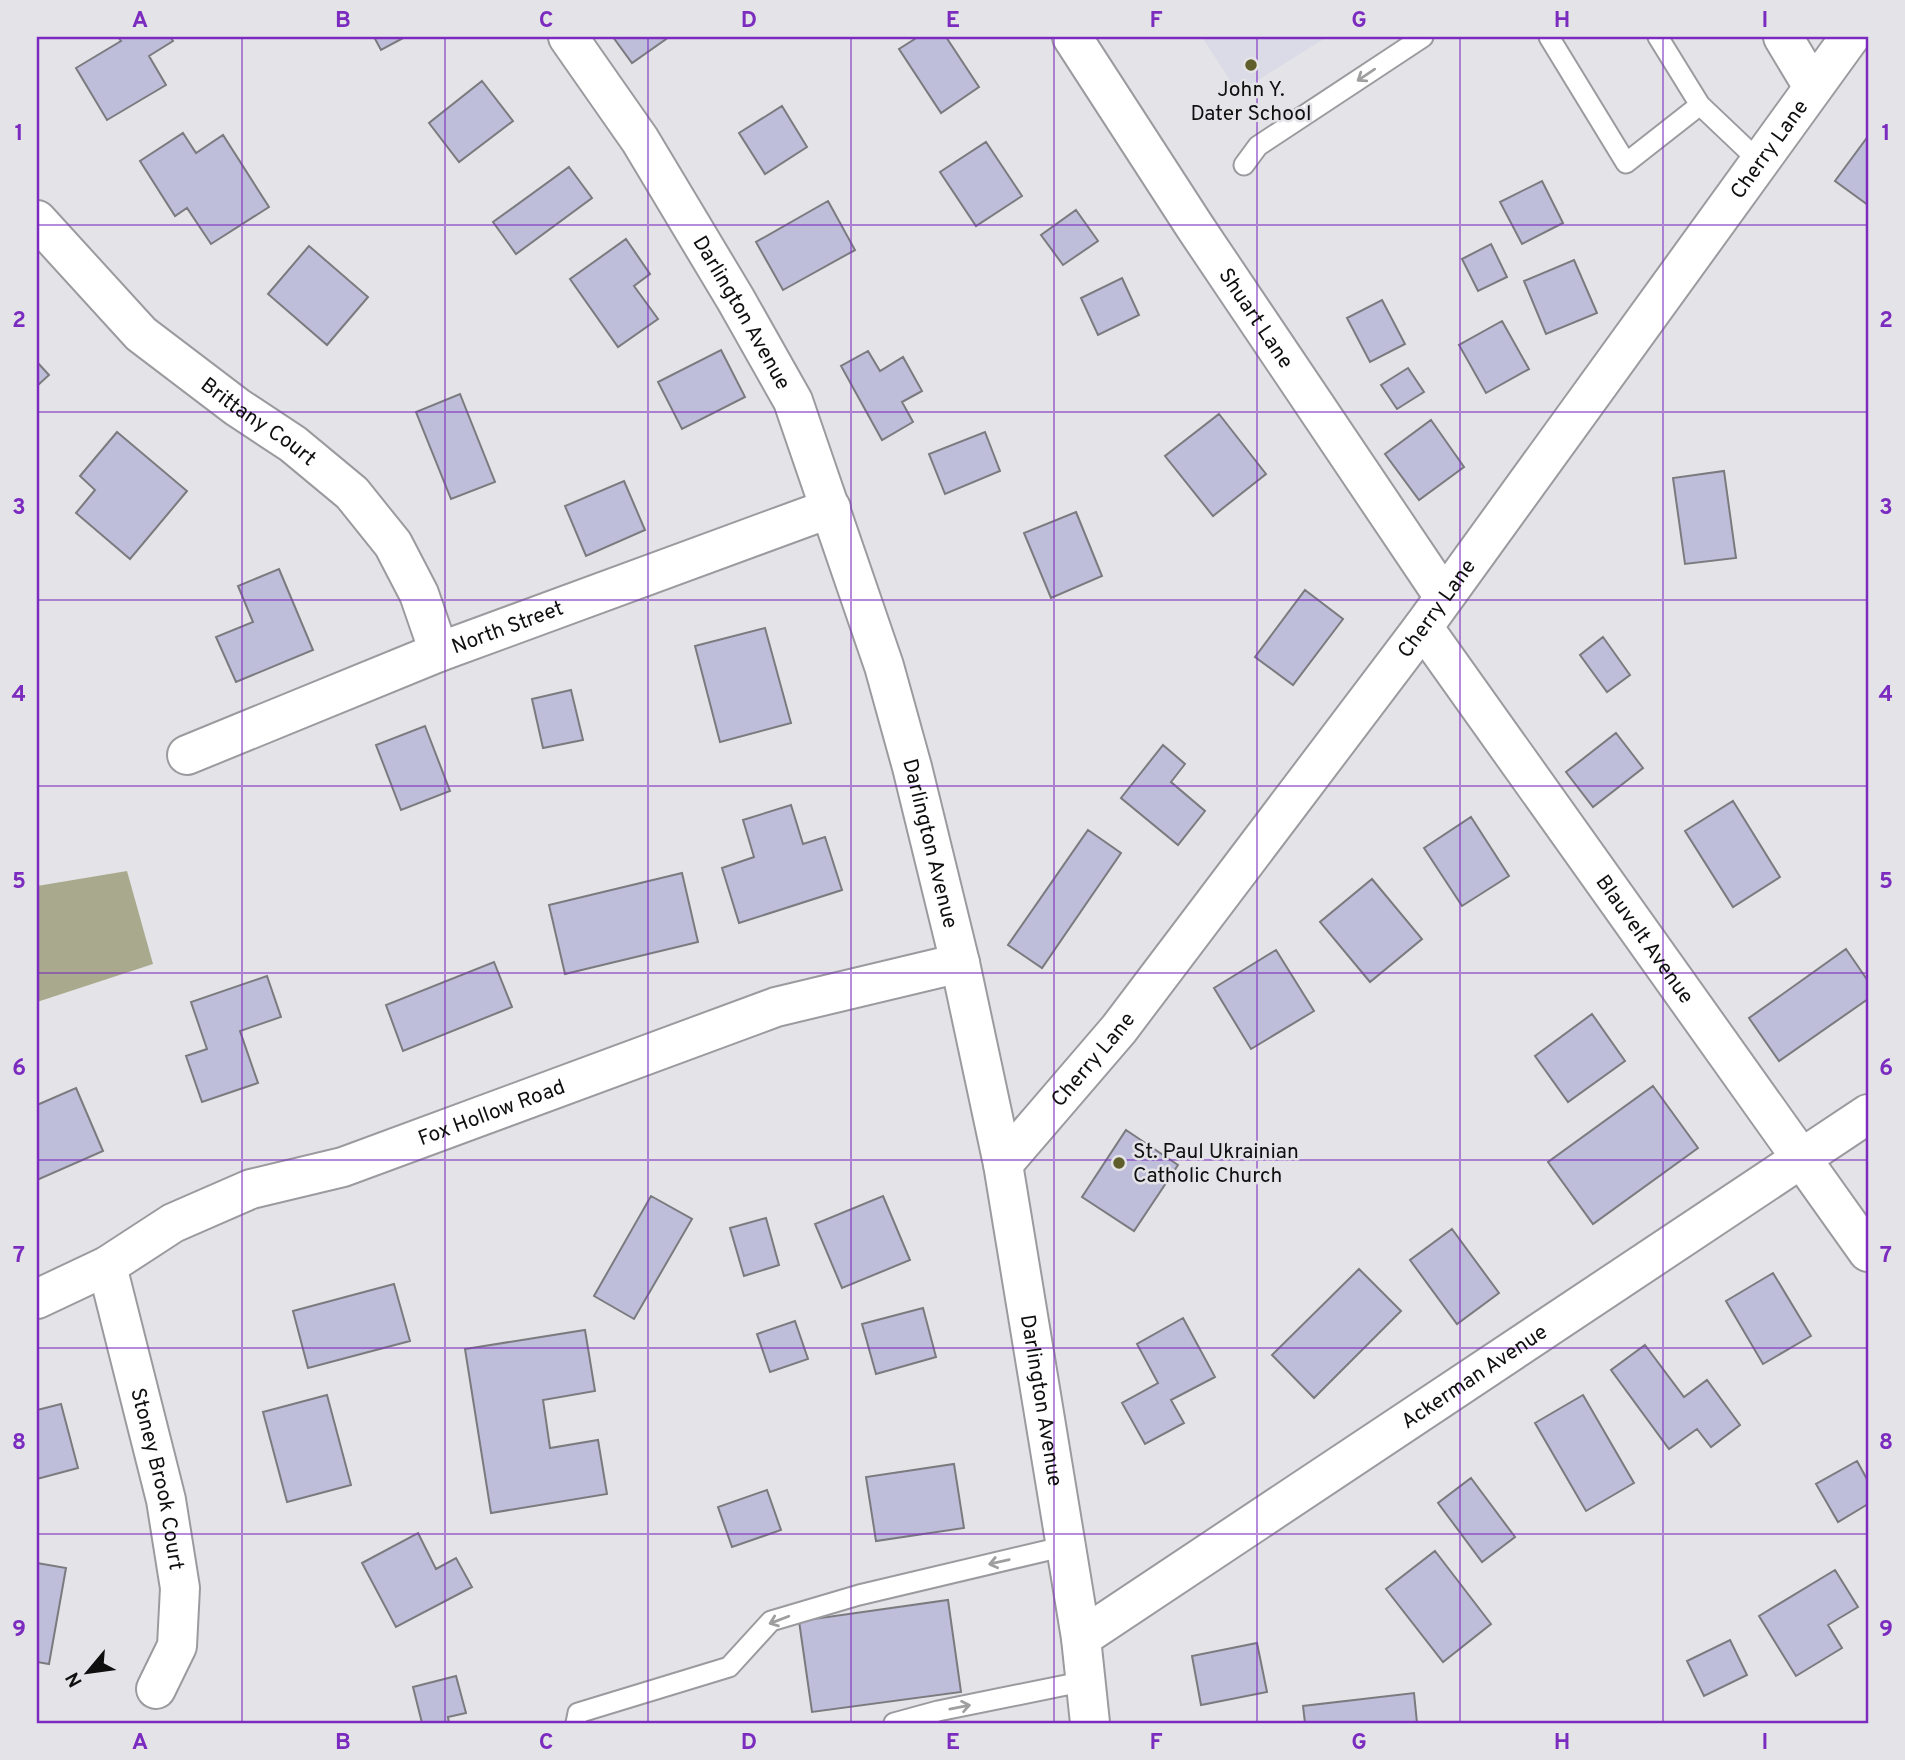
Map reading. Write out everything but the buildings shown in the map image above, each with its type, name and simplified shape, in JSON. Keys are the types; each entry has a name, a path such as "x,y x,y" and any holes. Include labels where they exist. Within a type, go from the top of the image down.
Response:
{"street":[{"name":"Darlington Avenue","path":"568,37 640,140 793,401 884,666 961,963 1003,1164 1081,1638 1090,1723"},
{"name":"Shuart Lane","path":"1072,37 1195,227 1433,612"},
{"path":"1783,37 1813,87"},
{"name":"Cherry Lane","path":"1003,1164 1119,1029 1433,612 1850,37"},
{"name":"Brittany Court","path":"37,220 141,334 237,407 293,444 352,493 393,544 419,594 439,652"},
{"name":"North Street","path":"187,755 439,652 831,508"},
{"name":"Blauvelt Avenue","path":"1433,612 1802,1159 1868,1252"},
{"name":"Fox Hollow Road","path":"37,1299 107,1266 173,1223 251,1189 343,1167 776,1007 961,963"},
{"name":"Ackerman Avenue","path":"1081,1638 1868,1114"},
{"name":"Stoney Brook Court","path":"107,1266 166,1500 180,1588 177,1646 156,1689"}],"lane":[{"path":"1244,165 1258,146 1423,37"},
{"path":"1549,37 1626,163 1700,104"},
{"path":"1658,37 1700,104 1760,162"},
{"path":"576,1723 579,1713 729,1667 771,1621 859,1595 1066,1546"},
{"path":"894,1723 938,1711 1086,1681"}],"shaded area":[{"name":"John Y. Dater School","path":"1202,37 1327,37 1238,93"}],"green space":[{"path":"127,871 153,964 37,1002 37,886"}],"place":[{"name":"John Y. Dater School","path":"1251,65"},
{"name":"St. Paul Ukrainian Catholic Church","path":"1119,1163"}]}
